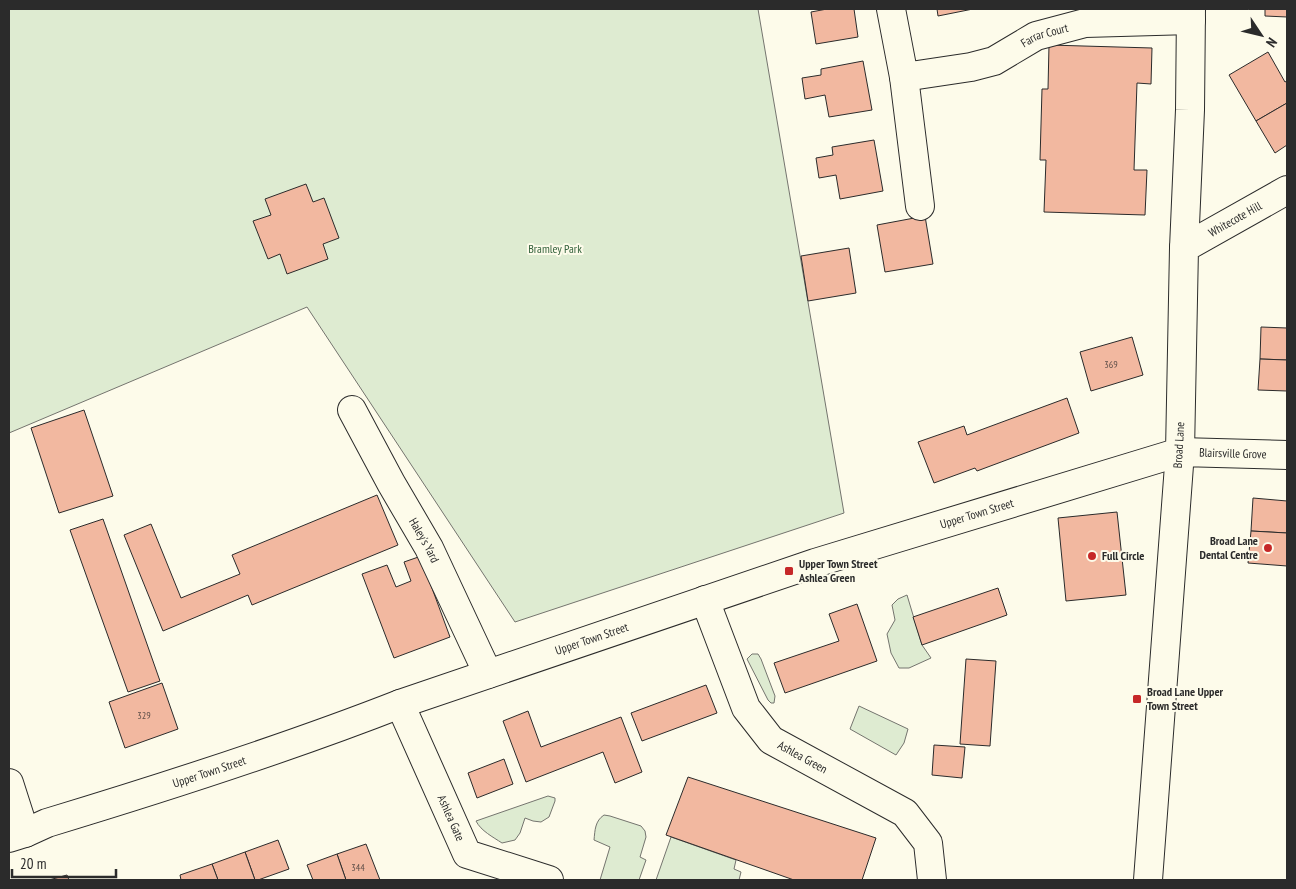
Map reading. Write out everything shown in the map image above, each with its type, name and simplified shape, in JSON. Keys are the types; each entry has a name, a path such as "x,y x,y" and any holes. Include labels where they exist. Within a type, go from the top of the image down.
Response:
{"street":[{"path":"891,9 904,77 920,206"},
{"name":"Farrar Court","path":"904,77 971,68 994,61 1036,36 1085,23 1191,14"},
{"name":"Broad Lane","path":"1148,880 1180,452 1191,14"},
{"name":"Whitecote Hill","path":"1184,248 1287,190"},
{"name":"Haley's Yard","path":"352,410 391,483 429,548 488,674"},
{"name":"Blairsville Grove","path":"1180,452 1287,455"},
{"name":"Upper Town Street","path":"17,835 47,823 188,779 334,730 400,704 705,600 824,561 1180,452"},
{"name":"Ashlea Green","path":"705,600 746,708 771,740 906,813 928,843 932,880"},
{"name":"Ashlea Gate","path":"400,704 467,854 549,880"},
{"path":"9,783 17,835"}],"green space":[{"name":"Bramley Park","path":"9,9 758,9 844,513 515,622 307,307 9,433"},
{"path":"907,595 922,645 931,658 909,668 899,668 891,653 887,634 895,620 892,605 898,599"},
{"path":"752,654 758,654 761,659 775,696 774,703 768,700 747,659"},
{"path":"859,706 908,729 904,743 896,755 850,729"},
{"path":"548,796 555,798 549,817 541,822 525,818 520,833 515,840 502,843 484,831 476,821"},
{"path":"604,815 641,826 645,831 646,837 640,857 646,860 639,880 600,880 610,847 594,840 597,823"},
{"path":"671,837 736,860 734,869 741,872 739,880 656,880"}],"building":[{"path":"827,9 854,9 858,37 816,44 811,12"},
{"path":"937,9 973,9 938,16"},
{"path":"1265,9 1287,9 1287,17 1265,16"},
{"path":"1049,45 1152,48 1151,84 1137,83 1134,170 1147,170 1145,215 1044,212 1046,160 1040,160 1042,89 1048,89"},
{"path":"1268,52 1285,82 1287,81 1287,103 1256,121 1229,75"},
{"path":"863,61 872,110 829,117 825,95 805,99 802,78 821,75 821,69"},
{"path":"1287,103 1287,145 1275,153 1256,121"},
{"path":"874,140 883,191 840,199 836,175 819,178 816,158 833,155 832,147"},
{"path":"306,184 313,202 324,198 339,238 323,244 328,259 287,274 280,254 268,259 253,221 271,215 265,199"},
{"path":"925,216 933,264 885,272 877,225"},
{"path":"849,248 856,293 808,301 801,256"},
{"path":"1261,327 1287,328 1287,360 1260,359"},
{"path":"1132,337 1143,375 1091,391 1080,352"},
{"path":"1260,359 1287,360 1287,391 1258,390"},
{"path":"1067,398 1079,433 977,471 975,468 934,483 918,442 964,426 967,435"},
{"path":"84,410 113,496 59,513 31,428"},
{"path":"377,495 398,545 252,605 248,595 163,631 124,535 151,524 181,598 240,574 232,555"},
{"path":"1253,498 1287,501 1287,533 1251,531"},
{"name":"Full Circle","path":"1117,512 1126,595 1066,601 1058,518"},
{"path":"103,519 160,681 128,692 70,530"},
{"name":"Broad Lane Dental Centre","path":"1251,531 1287,533 1287,566 1248,563"},
{"path":"427,554 429,580 450,637 394,658 362,574 387,565 396,587 411,581 404,562"},
{"path":"998,588 1007,615 922,645 913,617"},
{"path":"857,604 877,661 785,693 774,663 839,641 829,614"},
{"path":"966,659 996,661 990,746 960,744"},
{"path":"162,683 178,729 125,748 109,702"},
{"path":"706,685 717,713 642,741 631,713"},
{"path":"528,711 541,747 621,717 642,772 615,783 603,752 526,782 503,721"},
{"path":"934,745 965,747 962,778 932,775"},
{"path":"504,759 513,784 477,798 468,773"},
{"path":"688,777 876,838 862,880 794,880 666,835"},
{"path":"278,840 289,869 255,880 245,852"},
{"path":"366,844 380,880 346,880 337,854"},
{"path":"245,852 255,880 218,880 212,864"},
{"path":"337,854 346,880 313,880 307,865"},
{"path":"212,864 218,880 181,880 180,875"},
{"path":"67,875 69,880 49,880"}],"place":[{"name":"Broad Lane Dental Centre","path":"1268,548"},
{"name":"Full Circle","path":"1092,556"},
{"name":"Upper Town Street Ashlea Green","path":"789,571"},
{"name":"Broad Lane Upper Town Street","path":"1137,699"}]}
